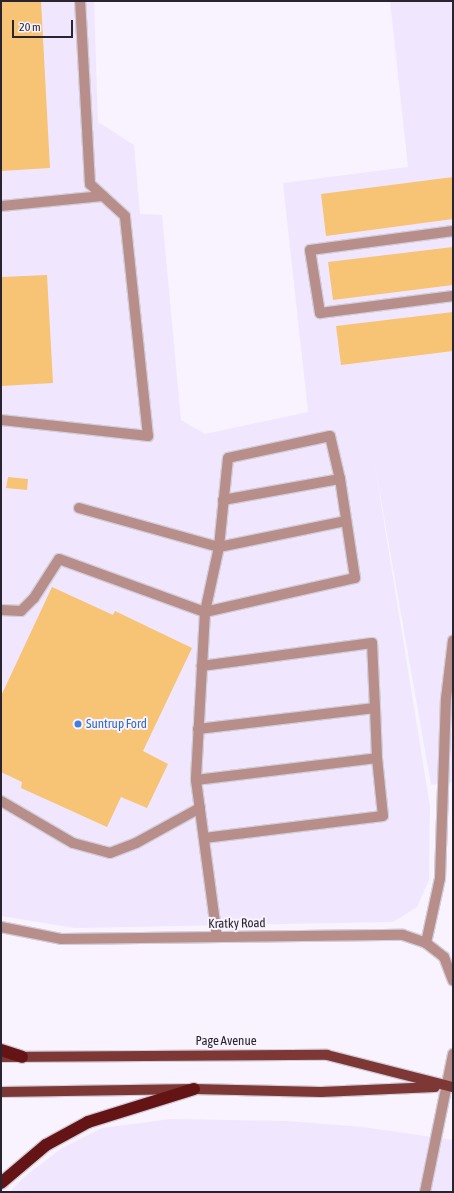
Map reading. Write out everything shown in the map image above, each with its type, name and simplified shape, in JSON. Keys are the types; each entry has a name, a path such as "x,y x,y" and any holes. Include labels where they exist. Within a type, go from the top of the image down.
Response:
{"highway":[{"path":"1,1050 22,1057"},
{"path":"1,1182 46,1145 88,1122 194,1089"}],"main road":[{"name":"Page Avenue","path":"1,1057 327,1056 450,1087"},
{"path":"1,1092 194,1089 322,1092 450,1087"}],"street":[{"path":"1,420 148,436 125,216 90,184 80,1"},
{"path":"1,206 103,196"},
{"path":"453,231 310,250 320,313 453,296"},
{"path":"1,610 21,611 34,598 59,559 205,612 355,578 340,479 330,436 228,458 219,547 205,612 196,780 217,937"},
{"path":"223,500 340,479"},
{"path":"79,508 219,547 346,521"},
{"path":"426,943 440,878 449,737 446,699 453,640"},
{"path":"202,666 372,643 378,758 383,816 204,838"},
{"path":"198,729 375,708"},
{"path":"196,780 378,758"},
{"path":"1,801 73,843 110,853 136,843 200,808"},
{"name":"Kratky Road","path":"1,927 61,939 403,935 426,943 444,957 453,980"},
{"path":"425,1192 450,1087 453,1054"}],"shaded area":[{"path":"1,1 94,1 98,122 134,145 140,214 162,215 181,420 205,434 308,412 283,183 408,167 390,1 453,1 453,782 431,785 373,454 430,806 429,880 417,907 393,922 75,928 1,916"},
{"path":"171,1119 287,1121 363,1127 453,1140 453,1192 10,1192 23,1178 62,1148 102,1128"}],"building":[{"path":"1,1 41,1 50,168 1,171"},
{"path":"453,177 453,219 326,236 321,194"},
{"path":"453,247 453,285 333,300 328,262"},
{"path":"47,275 53,383 1,386 1,277"},
{"path":"453,312 453,351 341,365 336,326"},
{"path":"8,477 28,479 27,490 6,488"},
{"name":"Suntrup Ford","path":"52,587 113,615 115,611 192,648 143,751 168,764 147,808 121,797 107,827 21,788 22,782 1,772 1,696"}],"place":[{"name":"Suntrup Ford","path":"78,724"}]}
